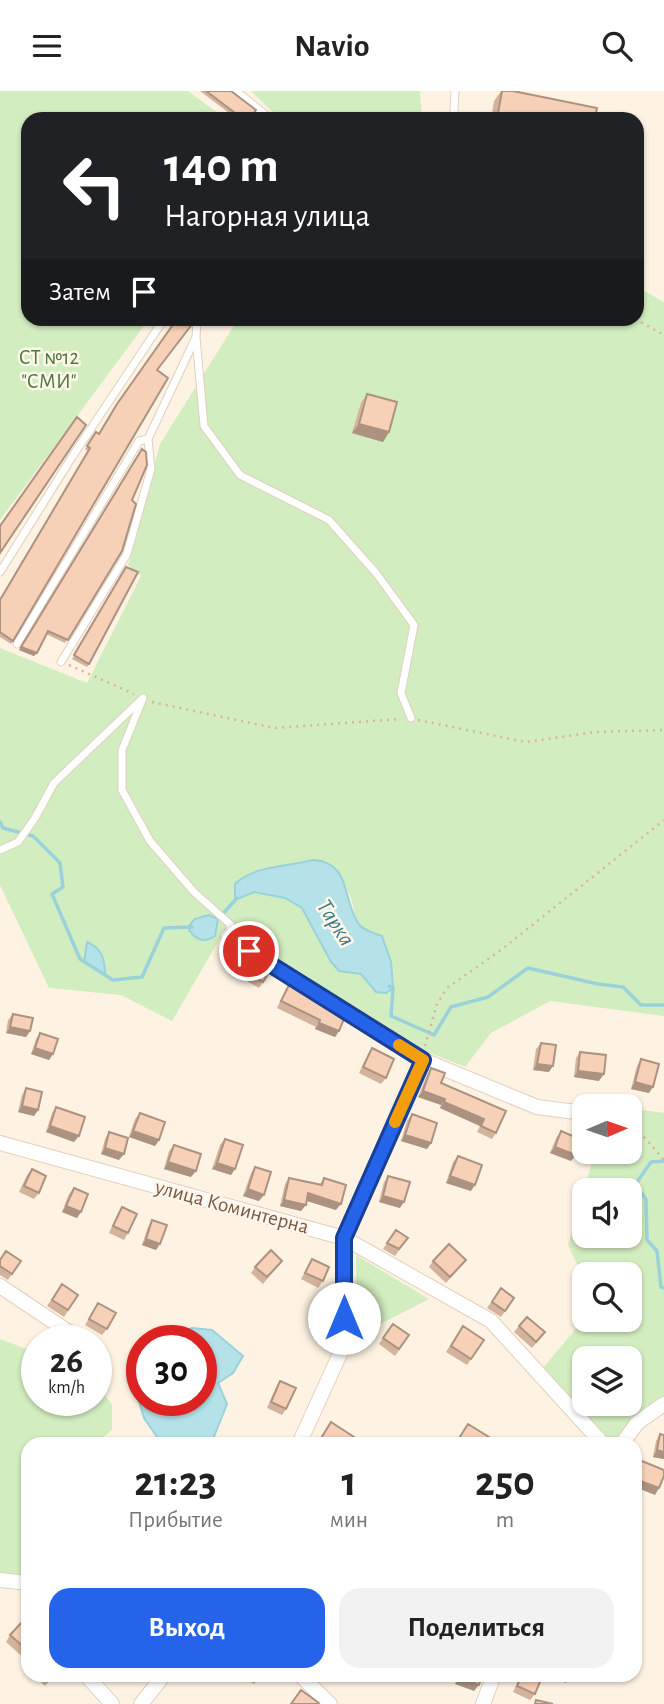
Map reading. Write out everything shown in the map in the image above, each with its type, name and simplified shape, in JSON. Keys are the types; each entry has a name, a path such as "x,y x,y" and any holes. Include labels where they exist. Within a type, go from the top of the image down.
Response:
{"street":[{"path":"229,931 423,1060 537,1107 572,1111"},
{"path":"302,1437 344,1345 344,1238 423,1060"},
{"name":"улица Коминтерна","path":"0,1143 344,1238 491,1321 597,1437"},
{"path":"0,1286 58,1325"},
{"path":"627,1437 637,1423 664,1404"},
{"path":"0,1580 21,1582"},
{"path":"92,1682 112,1704"},
{"path":"141,1704 158,1682"},
{"path":"307,1682 330,1704"},
{"path":"483,1704 492,1682"}],"lane":[{"path":"236,91 262,112"},
{"path":"454,111 455,91"},
{"path":"0,572 159,326"},
{"path":"197,326 204,426 240,475 329,520 376,573 414,625 401,693 411,718"},
{"path":"61,661 127,554 151,468 148,439 196,337"},
{"path":"17,644 139,441 148,439"},
{"path":"0,851 18,842 54,783 143,698"},
{"path":"143,698 122,750 122,790 150,841 194,892 215,910 229,931"}],"path":[{"path":"644,324 664,335"},
{"path":"61,661 159,706 274,728 411,718 526,742 595,732 664,730"},
{"path":"425,1044 436,1005 447,988 501,950 664,820"},
{"path":"642,1135 664,1160"}],"green space":[{"name":"СТ №12 \"СМИ\"","path":"0,91 188,91 216,112 21,112 21,326 144,326 0,520"},
{"path":"251,91 420,91 422,112 273,112"},
{"path":"644,291 664,302 664,1016 550,1001 491,1033 465,1067 428,1052 226,928 172,1021 121,995 49,988 0,885 0,648 87,683 141,576 128,565 160,444 234,326 644,326","holes":["313,860 337,878 349,894 355,915 362,926 382,936 391,962 392,973 376,992 361,974 339,971 331,962 302,908 285,898 254,892 285,865"]},
{"path":"642,1110 664,1111 664,1412 642,1428 636,1437 603,1437 584,1416 642,1416 642,1346 572,1346 572,1403 542,1369 573,1332 642,1332 642,1262 576,1262 568,1245 572,1231 572,1248 642,1248 642,1178 587,1178 592,1164 642,1164"},
{"path":"356,1255 429,1299 357,1336"},
{"path":"0,1339 21,1347 21,1416 112,1416 112,1430 104,1437 21,1437 21,1579 0,1574"}],"water":[{"path":"313,860 334,867 344,883 358,923 382,936 391,962 393,988 386,993 376,992 361,974 339,971 331,962 302,908 285,898 254,892 235,900 235,884 252,873"},
{"path":"209,915 218,919 215,936 207,940 199,939 188,927 195,919"},
{"path":"87,942 102,955 105,975 84,962"},
{"path":"217,1334 243,1356 233,1373 218,1383 227,1404 214,1437 157,1437 144,1418 217,1416"}],"building":[{"path":"206,91 231,91 256,110 234,112"},
{"path":"502,91 597,108 596,112 498,112"},
{"path":"172,326 191,326 157,370 168,378 13,641 0,632 0,600 90,448 87,446 96,432 99,434"},
{"path":"367,394 397,402 389,432 359,424"},
{"path":"77,417 86,425 0,553 0,526"},
{"path":"142,449 146,452 147,465 132,500 136,504 122,551 68,640 48,631 37,653 21,647"},
{"path":"126,567 138,572 89,664 74,655"},
{"path":"255,957 272,967 263,982 247,972"},
{"path":"290,983 314,995 312,999 346,1014 339,1031 281,1001"},
{"path":"13,1014 33,1018 30,1031 10,1027"},
{"path":"40,1033 58,1039 53,1054 35,1048"},
{"path":"541,1043 556,1045 553,1066 537,1064"},
{"path":"372,1048 394,1059 386,1078 363,1067"},
{"path":"580,1052 606,1055 604,1074 578,1071"},
{"path":"641,1059 659,1064 653,1087 635,1082"},
{"path":"431,1068 445,1073 441,1083 506,1111 496,1133 481,1126 484,1119 423,1091"},
{"path":"26,1088 42,1092 38,1110 22,1106"},
{"path":"56,1107 85,1117 79,1136 50,1126"},
{"path":"140,1113 165,1122 159,1140 133,1131"},
{"path":"412,1114 437,1123 431,1143 405,1135"},
{"path":"561,1131 572,1136 572,1153 555,1147"},
{"path":"109,1132 128,1138 124,1154 105,1148"},
{"path":"225,1139 243,1145 235,1169 217,1163"},
{"path":"174,1145 201,1154 196,1171 168,1162"},
{"path":"458,1156 482,1165 475,1185 450,1176"},
{"path":"255,1167 271,1172 264,1195 248,1189"},
{"path":"32,1169 46,1176 39,1193 24,1186"},
{"path":"388,1176 410,1182 404,1202 383,1196"},
{"path":"289,1178 322,1185 324,1178 346,1185 341,1204 308,1193 306,1205 284,1200"},
{"path":"74,1188 88,1194 81,1212 66,1206"},
{"path":"122,1207 137,1214 128,1233 113,1226"},
{"path":"152,1220 167,1225 160,1244 146,1239"},
{"path":"396,1230 408,1238 399,1249 387,1243"},
{"path":"449,1244 466,1260 450,1277 433,1261"},
{"path":"271,1250 282,1261 267,1277 255,1267"},
{"path":"6,1251 21,1261 12,1274 0,1266 0,1260"},
{"path":"312,1259 329,1267 323,1281 305,1273"},
{"path":"62,1284 78,1295 68,1310 52,1300"},
{"path":"501,1288 514,1298 505,1311 492,1302"},
{"path":"98,1303 116,1313 109,1325 100,1325 89,1319"},
{"path":"527,1317 545,1332 536,1342 519,1326"},
{"path":"393,1324 409,1335 399,1349 383,1338"},
{"path":"463,1326 484,1340 471,1359 451,1346"},
{"path":"280,1381 296,1388 286,1409 271,1402"},
{"path":"331,1422 354,1437 322,1437"},
{"path":"468,1424 489,1437 460,1437"},
{"path":"660,1434 664,1435 664,1452 657,1450"},
{"path":"642,1461 664,1470 659,1488 642,1482"},
{"path":"21,1623 21,1645 10,1635"},
{"path":"519,1682 540,1682 535,1694 517,1686"},
{"path":"301,1690 319,1703 291,1704"},
{"path":"536,1700 553,1704 535,1704"}],"waterway":[{"name":"Тарка","path":"0,822 3,828 33,836 60,863 63,887 52,894 80,959 113,980 142,977 164,928 192,927"},
{"name":"Тарка","path":"221,916 237,898"},
{"name":"Тарка","path":"389,986 393,988 391,1016 434,1035 451,1007 488,997 528,968 623,987 641,1005 664,1005"},
{"name":"Тарка","path":"664,1161 651,1162 635,1185 646,1199 647,1240 657,1251 661,1287 664,1288"}],"slow traffic":[{"path":"395,1122 423,1060 399,1045"}],"route":[{"path":"249,951 423,1060 344,1238 344,1318"}]}
